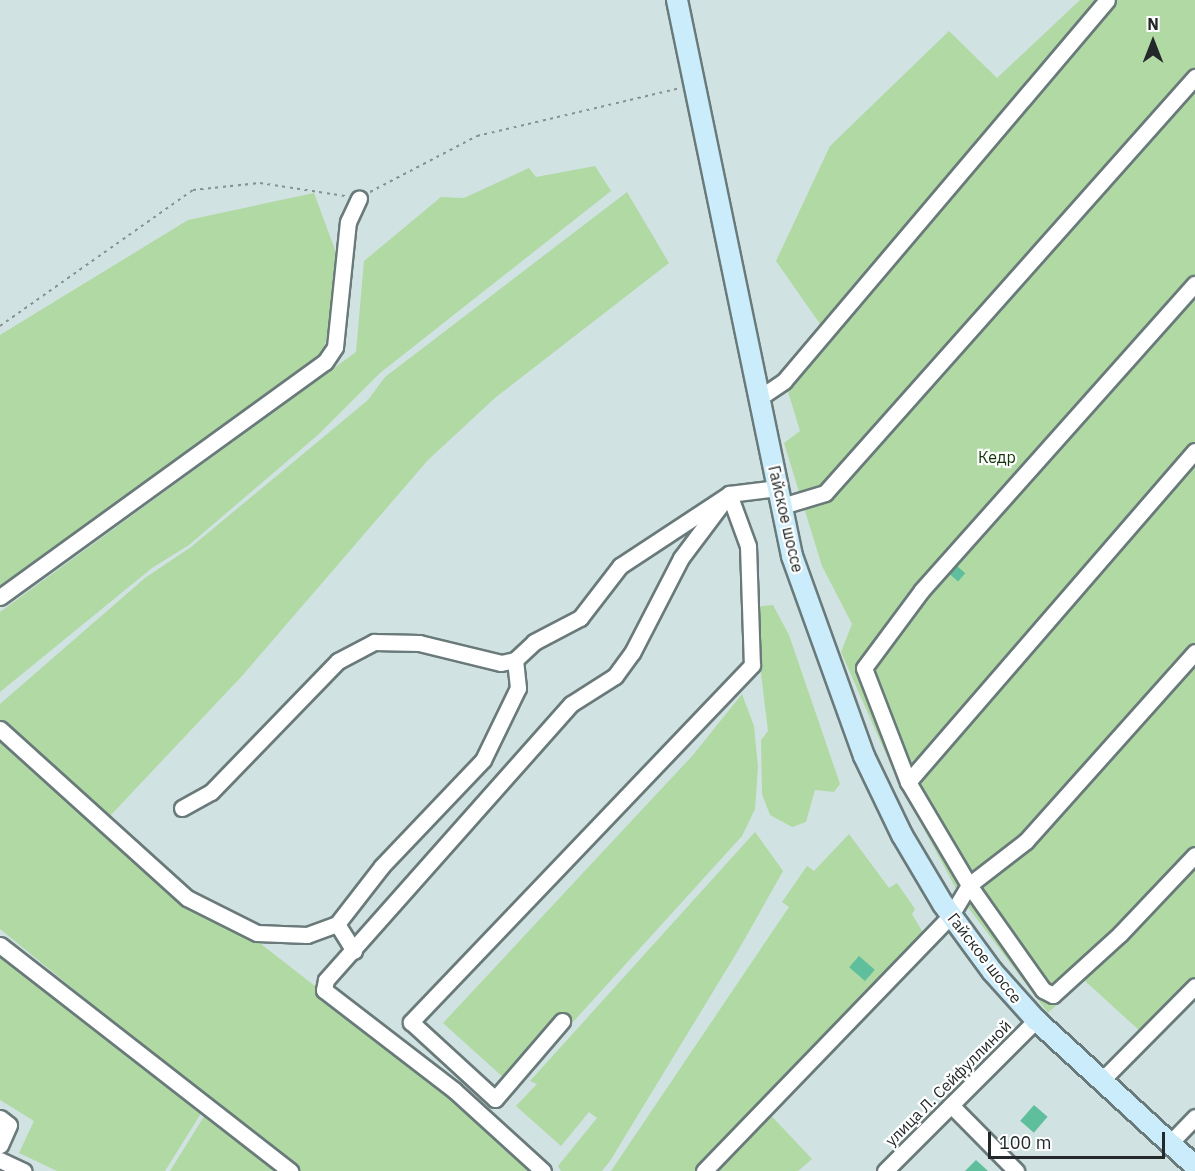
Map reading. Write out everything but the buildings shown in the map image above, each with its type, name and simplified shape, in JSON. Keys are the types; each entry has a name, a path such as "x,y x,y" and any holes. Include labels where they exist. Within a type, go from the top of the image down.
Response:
{"main road":[{"name":"Гайское шоссе","path":"677,0 792,556 864,756 902,835 951,915 1036,1020 1195,1166"}],"street":[{"path":"759,398 784,381 1107,0"},
{"path":"182,807 211,792 338,661 374,642 419,643 501,663 515,660 534,642 580,618 620,566 729,494 780,497 825,493 1195,77"},
{"path":"0,597 325,362 335,347 348,222 359,198"},
{"path":"1195,284 922,590 864,668 908,782 969,885 1043,990 1053,995 1120,934 1195,855"},
{"path":"908,782 1195,451"},
{"path":"543,1171 454,1090 324,990 326,980 571,704 615,676 632,653 681,558 729,494"},
{"path":"561,1021 495,1099 411,1022 752,665 748,546 729,494"},
{"path":"704,1171 951,915 969,885 1026,841 1195,652"},
{"path":"0,729 187,898 257,933 307,935 337,924 381,866 483,759 518,688 515,660"},
{"path":"337,924 354,951"},
{"path":"0,945 290,1171"},
{"path":"1102,1080 1195,986"},
{"name":"улица Л. Сейфуллиной","path":"885,1171 1036,1020"},
{"path":"951,1105 1016,1171"},
{"path":"1170,1143 1195,1117"},
{"path":"0,1118 9,1125 0,1145"},
{"path":"0,1160 24,1171"}],"path":[{"path":"0,326 193,190 260,183 359,198 477,136 695,84"}],"green space":[{"name":"Кедр","path":"1080,0 1195,0 1195,992 1152,1042 1084,980 1048,1013 961,898 897,779 841,652 852,624 822,566 784,443 800,431 782,372 820,324 776,261 830,146 949,31 997,78"},
{"path":"595,166 611,191 380,373 319,434 189,545 152,568 0,692 0,612 356,352 364,261 441,197 464,198 529,168 536,177"},
{"path":"627,192 669,263 496,397 428,460 242,676 109,817 78,795 0,720 0,704 145,578 191,547 368,400 385,377"},
{"path":"314,193 335,250 335,311 322,354 268,399 150,477 0,587 0,335 188,220"},
{"path":"773,605 789,635 840,784 834,792 815,790 806,822 792,827 770,815 762,794 761,740 768,731 753,607"},
{"path":"742,694 754,726 758,767 755,809 742,836 514,1087 443,1023 693,755"},
{"path":"0,737 47,777 552,1171 300,1171 229,1116 0,929"},
{"path":"755,832 783,871 739,949 602,1171 561,1171 558,1166 597,1118 589,1112 561,1146 516,1106 537,1084 530,1081"},
{"path":"849,834 889,888 897,883 915,909 912,914 925,936 764,1108 812,1159 798,1171 611,1171 789,907 782,902 807,866 814,871"},
{"path":"0,938 205,1107 165,1171 57,1171 19,1153 34,1121 0,1100"},
{"path":"208,1110 285,1171 170,1171"}]}
